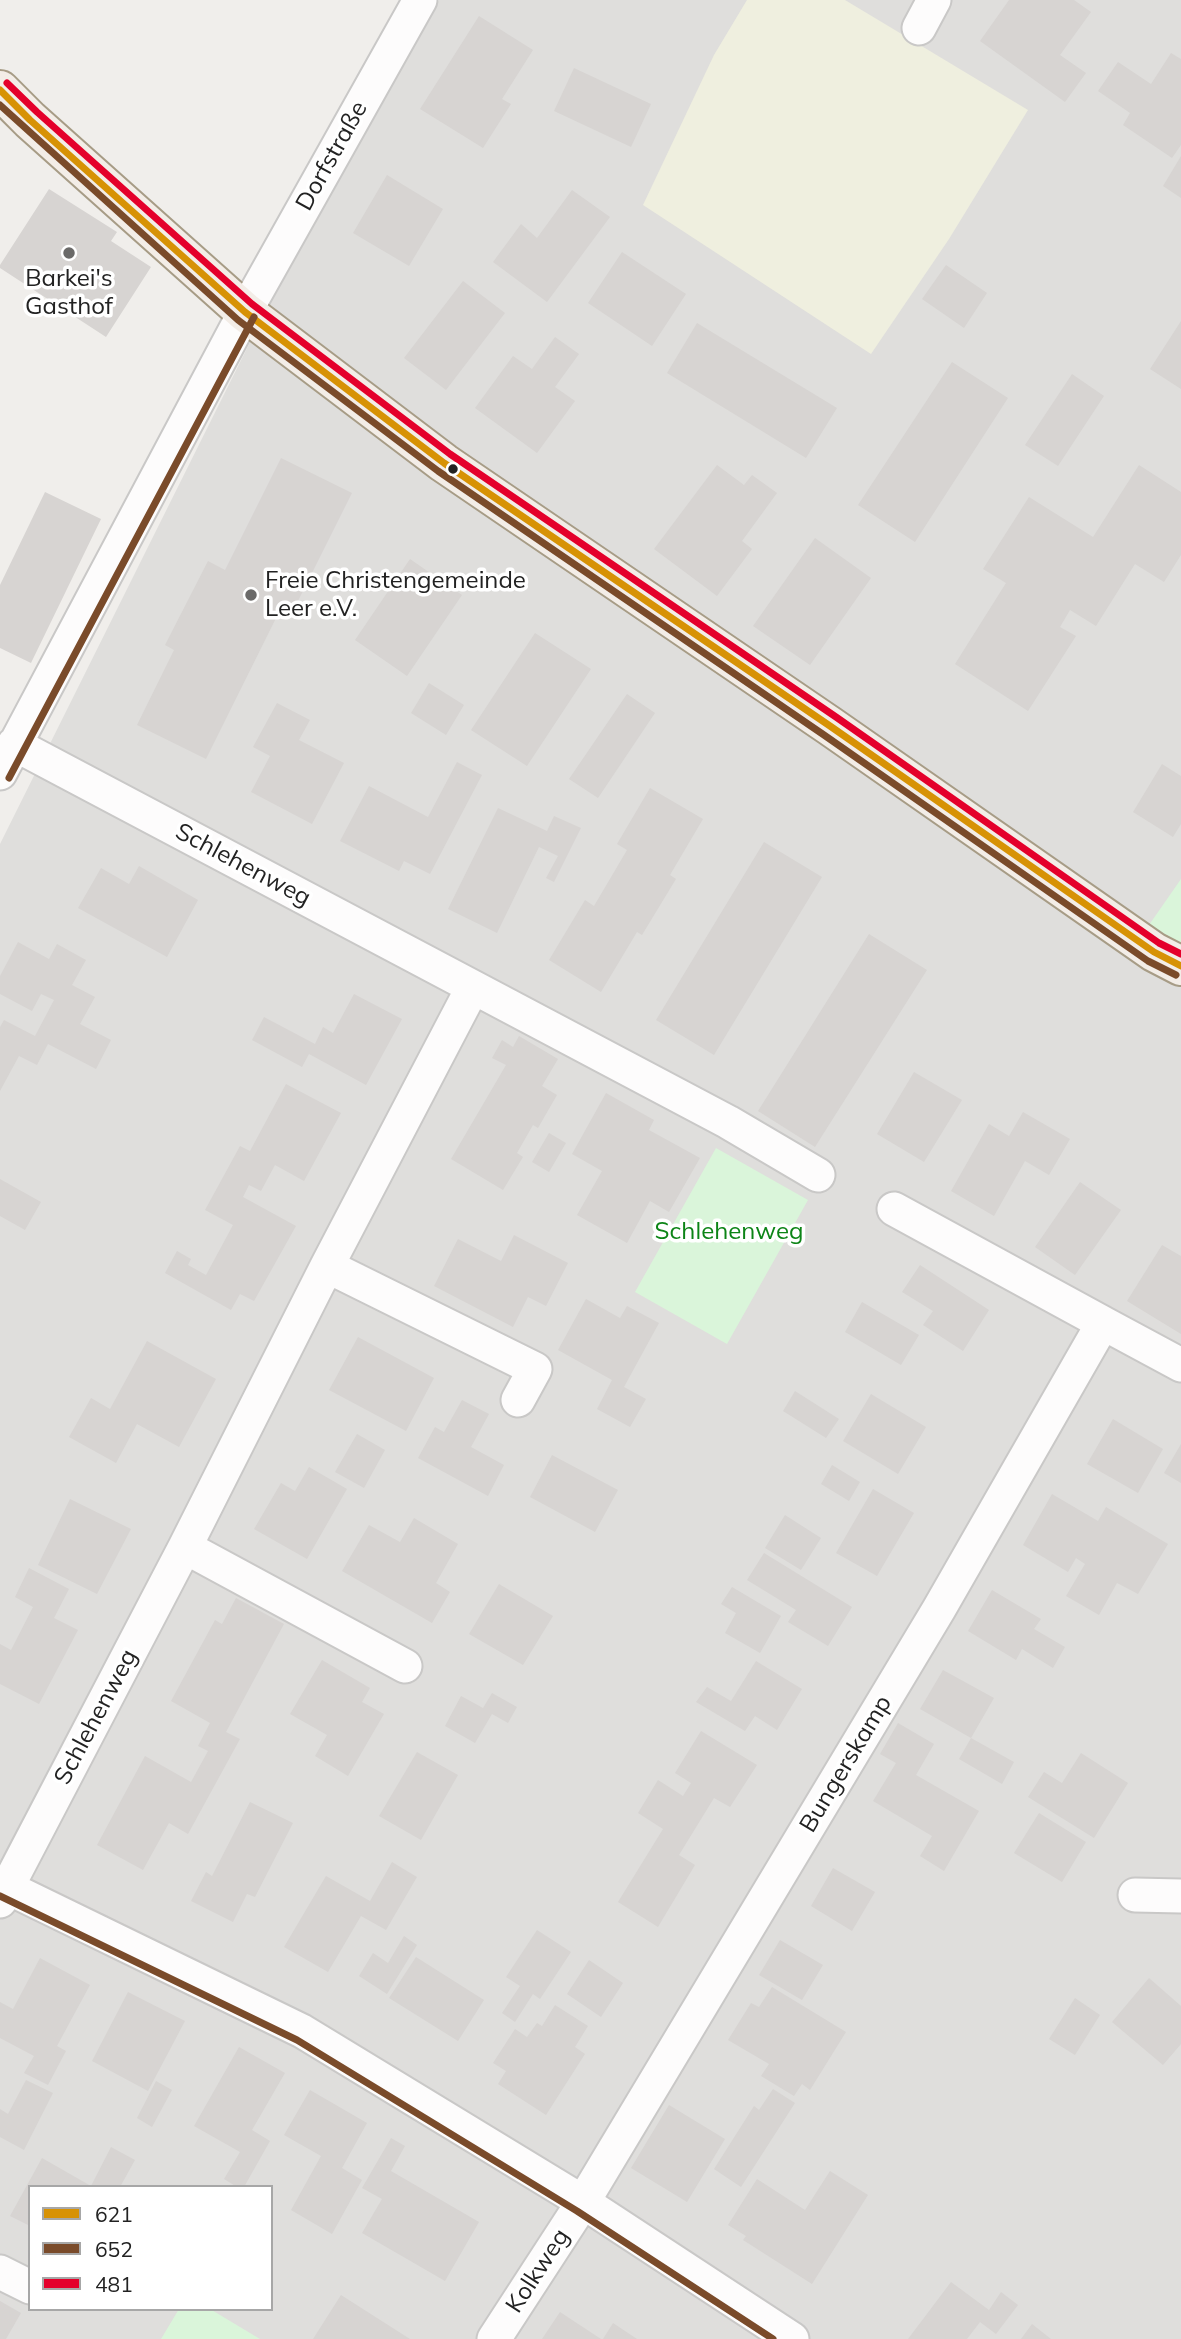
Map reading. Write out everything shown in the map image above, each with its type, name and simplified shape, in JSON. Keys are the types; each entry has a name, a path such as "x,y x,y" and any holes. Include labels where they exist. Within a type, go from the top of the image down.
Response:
{"main road":[{"path":"0,90 245,312 453,469 830,726 1154,952 1181,966"}],"street":[{"name":"Dorfstraße","path":"0,774 245,312 420,0"},
{"name":"Schlehenweg","path":"14,744 728,1122 818,1175"},
{"name":"Schlehenweg","path":"2,1891 185,1547 472,987"},
{"path":"894,1209 1181,1365"},
{"path":"327,1266 535,1369 518,1400"},
{"name":"Bungerskamp","path":"583,2202 939,1609 1103,1323"},
{"path":"185,1547 405,1666"},
{"path":"2,1891 302,2031 583,2202 792,2339"},
{"path":"1135,1895 1181,1896"},
{"name":"Kolkweg","path":"494,2339 583,2202"},
{"path":"0,2272 28,2286"}],"shaded area":[{"path":"439,0 1181,0 1181,2339 0,2339 0,844 277,288"}],"green space":[{"path":"747,0 845,0 1028,110 949,239 871,354 643,205 714,55"},
{"path":"1181,879 1181,956 1142,935"},
{"name":"Schlehenweg","path":"716,1148 808,1200 727,1344 635,1292"},
{"path":"178,2311 213,2311 260,2339 161,2339"}],"building":[{"path":"1009,0 1074,0 1091,12 1060,55 1086,73 1065,102 980,41"},
{"path":"479,16 533,50 502,99 511,104 483,148 420,109"},
{"path":"1171,53 1181,59 1181,145 1172,158 1123,125 1130,113 1098,91 1118,62 1151,84"},
{"path":"574,68 651,104 631,147 554,111"},
{"path":"1181,156 1181,198 1163,186"},
{"path":"387,175 443,209 409,266 353,233"},
{"name":"Barkei's Gasthof","path":"49,189 117,232 111,241 151,267 106,337 0,268"},
{"path":"572,190 610,217 547,302 493,262 521,224 537,238"},
{"path":"622,252 686,294 652,346 588,303"},
{"path":"946,265 987,293 964,328 922,299"},
{"path":"463,281 505,313 446,390 404,358"},
{"path":"1181,321 1181,389 1150,369"},
{"path":"697,323 837,408 806,458 667,373"},
{"path":"555,337 579,354 555,387 575,401 537,453 475,408 513,356 532,369"},
{"path":"952,362 1008,398 915,542 858,505"},
{"path":"1072,374 1104,396 1058,466 1025,445"},
{"path":"281,458 352,493 294,609 283,604 206,759 137,725 174,650 165,645 208,561 225,570"},
{"path":"717,465 744,485 752,475 777,493 742,541 752,549 717,596 654,549"},
{"path":"1139,465 1181,492 1181,555 1164,582 1135,564 1096,626 1070,610 1060,627 1076,636 1028,711 955,664 1006,583 983,569 1029,497 1093,537"},
{"path":"45,492 101,519 31,663 0,648 0,585"},
{"path":"815,538 871,578 810,665 753,626"},
{"path":"410,559 462,595 407,676 355,640"},
{"path":"535,633 591,669 527,766 471,730"},
{"path":"429,683 464,705 446,735 411,713"},
{"path":"627,694 655,713 598,798 569,779"},
{"path":"277,703 310,720 299,740 344,763 312,824 251,792 270,756 253,747"},
{"path":"457,762 482,775 430,874 404,861 399,871 340,841 369,786 428,817"},
{"path":"1162,764 1181,776 1181,824 1173,837 1133,812"},
{"path":"650,788 703,819 670,875 676,879 642,935 637,932 601,992 549,960 585,900 594,906 627,850 617,844"},
{"path":"498,808 547,831 554,816 581,828 554,882 546,878 558,856 539,847 497,933 448,909"},
{"path":"764,842 822,877 714,1055 656,1020"},
{"path":"139,866 198,900 167,957 78,908 101,868 129,884"},
{"path":"869,934 927,970 815,1147 758,1111"},
{"path":"18,942 49,959 57,944 86,960 72,985 95,997 80,1024 111,1040 96,1069 48,1044 37,1065 19,1056 0,1091 0,1027 4,1020 35,1036 54,1000 41,994 32,1011 0,994 0,976"},
{"path":"354,994 402,1019 366,1085 309,1054 302,1067 252,1040 264,1017 315,1044 323,1027 333,1033"},
{"path":"519,1036 558,1059 542,1086 557,1095 538,1128 533,1125 517,1153 523,1157 503,1190 451,1159 506,1065 492,1058 502,1040 513,1047"},
{"path":"914,1072 962,1100 924,1162 877,1134"},
{"path":"286,1084 341,1113 304,1181 275,1165 261,1191 249,1185 243,1197 296,1226 254,1301 240,1294 231,1310 165,1273 177,1251 191,1259 188,1265 206,1275 233,1225 205,1210 240,1146 250,1151"},
{"path":"606,1093 654,1120 649,1130 700,1158 669,1212 650,1201 627,1243 577,1215 602,1171 572,1154"},
{"path":"1023,1112 1070,1139 1049,1175 1025,1161 994,1216 951,1191 989,1124 1009,1136"},
{"path":"549,1133 566,1143 549,1172 532,1162"},
{"path":"0,1179 41,1202 25,1230 0,1216"},
{"path":"1080,1182 1121,1210 1075,1275 1035,1247"},
{"path":"514,1235 568,1263 546,1306 528,1297 513,1327 434,1286 458,1239 501,1261"},
{"path":"1162,1245 1181,1256 1181,1334 1127,1301"},
{"path":"920,1265 989,1310 963,1351 923,1325 933,1311 902,1292"},
{"path":"586,1299 620,1318 627,1306 659,1323 624,1387 646,1399 630,1427 597,1409 612,1380 558,1350"},
{"path":"862,1302 919,1335 901,1365 845,1332"},
{"path":"358,1337 434,1378 406,1431 329,1390"},
{"path":"147,1341 216,1379 179,1447 137,1424 116,1463 69,1437 91,1398 110,1409"},
{"path":"795,1391 839,1419 826,1438 783,1411"},
{"path":"871,1394 926,1427 898,1474 843,1441"},
{"path":"462,1400 489,1414 471,1447 504,1465 488,1496 418,1458 435,1427 444,1432"},
{"path":"1113,1419 1163,1449 1138,1493 1087,1464"},
{"path":"357,1434 385,1450 364,1488 335,1472"},
{"path":"1181,1444 1181,1483 1164,1473"},
{"path":"552,1455 618,1490 595,1532 530,1497"},
{"path":"832,1465 860,1482 849,1501 821,1484"},
{"path":"309,1467 347,1489 307,1559 254,1529 281,1483 295,1491"},
{"path":"873,1489 914,1513 877,1576 836,1553"},
{"path":"1052,1494 1098,1521 1106,1507 1168,1544 1138,1594 1117,1583 1099,1615 1066,1596 1085,1564 1076,1558 1068,1572 1023,1545"},
{"path":"70,1499 131,1529 97,1594 38,1565"},
{"path":"785,1515 821,1538 801,1570 765,1548"},
{"path":"414,1518 458,1544 436,1583 450,1592 432,1623 342,1571 369,1525 400,1542"},
{"path":"764,1553 852,1607 828,1646 788,1622 796,1610 747,1580"},
{"path":"29,1568 69,1589 54,1618 78,1630 39,1704 0,1684 0,1644 11,1650 33,1607 15,1597"},
{"path":"499,1584 553,1616 523,1665 469,1634"},
{"path":"732,1587 781,1616 760,1653 725,1633 736,1613 721,1604"},
{"path":"992,1590 1041,1619 1034,1629 1065,1647 1053,1668 1022,1649 1016,1660 968,1631"},
{"path":"236,1598 284,1624 226,1732 240,1739 188,1834 169,1823 143,1870 97,1845 145,1756 191,1782 208,1751 198,1746 210,1723 171,1701 215,1620 222,1624"},
{"path":"322,1660 370,1688 362,1702 384,1714 348,1776 315,1756 327,1735 290,1714"},
{"path":"756,1661 802,1689 777,1730 755,1716 745,1731 696,1702 707,1687 731,1701"},
{"path":"943,1670 994,1698 971,1738 920,1709"},
{"path":"492,1693 517,1707 508,1723 492,1714 475,1743 445,1726 461,1696 483,1708"},
{"path":"898,1723 934,1744 916,1775 979,1811 944,1871 920,1856 932,1836 873,1801 896,1763 880,1754"},
{"path":"701,1731 757,1765 730,1807 714,1798 679,1855 695,1865 658,1927 618,1902 663,1829 638,1813 658,1780 683,1796 691,1783 675,1773"},
{"path":"971,1738 1014,1762 1002,1784 959,1759"},
{"path":"417,1752 458,1775 421,1840 379,1816"},
{"path":"1081,1753 1128,1783 1094,1838 1028,1797 1044,1772 1062,1783"},
{"path":"250,1802 293,1823 255,1897 247,1894 233,1922 191,1901 206,1872 212,1876"},
{"path":"1039,1813 1086,1842 1062,1882 1014,1853"},
{"path":"392,1862 417,1877 386,1930 361,1916 328,1972 284,1947 326,1876 370,1901"},
{"path":"833,1868 875,1892 852,1931 811,1906"},
{"path":"537,1930 571,1952 540,1999 533,1994 515,2022 502,2013 520,1986 506,1977"},
{"path":"404,1936 417,1945 387,1994 359,1976 373,1953 388,1963"},
{"path":"780,1940 823,1965 802,2000 759,1975"},
{"path":"416,1957 484,2000 458,2041 389,1998"},
{"path":"40,1958 90,1985 57,2046 66,2051 48,2085 24,2073 34,2056 0,2038 0,2002 13,2009"},
{"path":"589,1960 623,1983 601,2017 567,1994"},
{"path":"1149,1978 1181,2006 1181,2044 1163,2065 1112,2022"},
{"path":"772,1987 846,2032 810,2090 802,2084 794,2096 761,2076 769,2064 728,2040 751,2003 759,2007"},
{"path":"128,1992 185,2021 148,2091 92,2061"},
{"path":"1075,1998 1100,2015 1075,2055 1049,2039"},
{"path":"555,2005 588,2026 575,2047 585,2054 546,2115 498,2084 506,2071 493,2063 515,2029 527,2037 537,2023 542,2026"},
{"path":"239,2047 285,2073 252,2130 270,2141 245,2185 234,2185 224,2179 240,2152 194,2126"},
{"path":"26,2080 53,2093 24,2150 0,2137 0,2109 8,2114"},
{"path":"156,2081 172,2090 152,2127 137,2118"},
{"path":"773,2089 795,2103 741,2187 714,2169 754,2106 759,2110"},
{"path":"310,2090 367,2123 342,2168 362,2180 332,2234 291,2210 321,2156 284,2135"},
{"path":"669,2105 725,2139 687,2202 631,2168"},
{"path":"391,2138 405,2146 391,2171 479,2222 445,2281 362,2233 382,2199 362,2188"},
{"path":"111,2147 135,2160 121,2185 92,2185"},
{"path":"42,2158 89,2185 28,2185 28,2225 10,2216"},
{"path":"830,2171 868,2195 812,2284 743,2240 746,2236 728,2225 757,2179 805,2210"},
{"path":"951,2282 989,2310 1001,2292 1018,2305 996,2334 980,2322 967,2339 908,2339"},
{"path":"341,2295 410,2339 313,2339"},
{"path":"0,2301 21,2313 6,2339 0,2339"},
{"path":"560,2312 601,2339 542,2339"},
{"path":"613,2323 637,2339 603,2339"},
{"path":"1032,2324 1051,2339 1021,2339"}],"transit line":[{"name":"481","path":"7,83 252,304 450,454 836,717 1159,943 1181,954"},
{"name":"621","path":"0,90 245,312 444,463 830,726 1154,952 1181,966"},
{"name":"652","path":"0,105 238,320 438,471 1148,961 1176,975"},
{"name":"652","path":"9,778 254,317"},
{"name":"652","path":"0,1896 297,2040 577,2211 773,2339"}],"place":[{"name":"Barkei's Gasthof","path":"69,253"},
{"name":"Freie Christengemeinde Leer e.V.","path":"251,595"}]}
